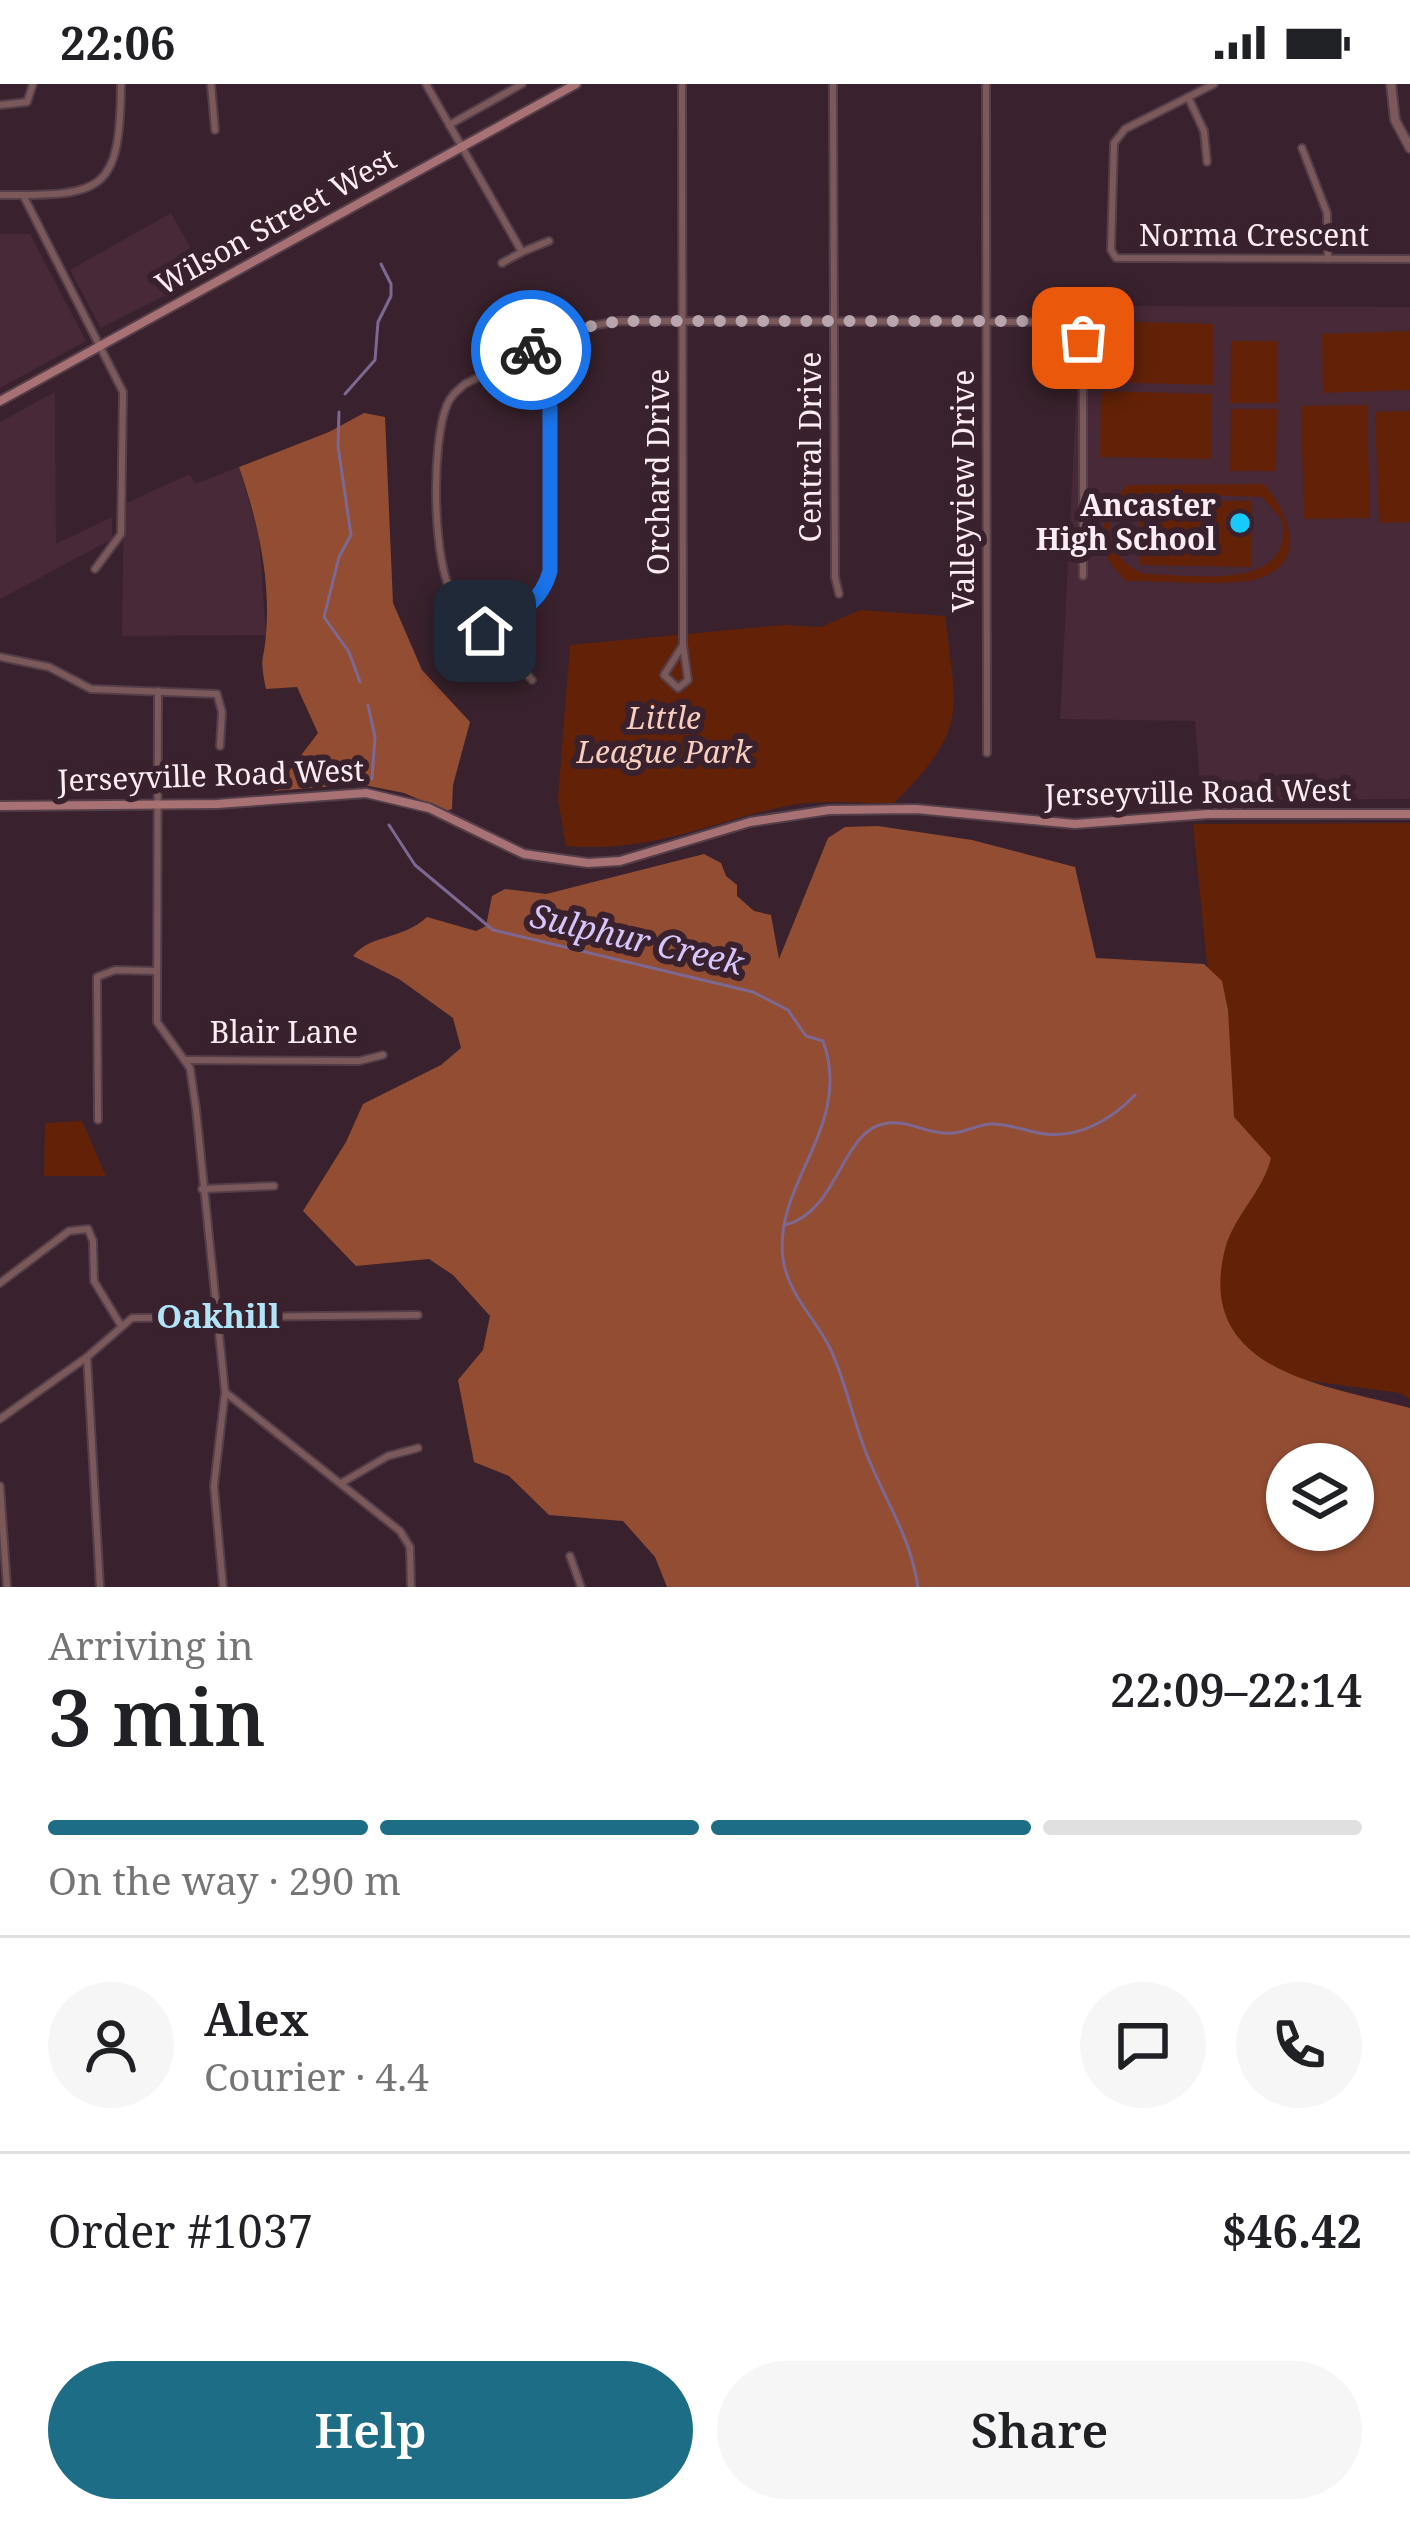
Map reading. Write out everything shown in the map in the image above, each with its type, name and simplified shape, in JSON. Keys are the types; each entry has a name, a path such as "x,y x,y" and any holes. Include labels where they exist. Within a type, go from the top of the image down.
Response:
{"main road":[{"name":"Wilson Street West","path":"0,401 576,84"},
{"name":"Jerseyville Road West","path":"0,806 156,805 366,793 429,808 524,854 588,863 620,861 750,822 829,810 916,809 1076,824 1185,815 1410,814"}],"street":[{"path":"0,105 27,102 33,84"},
{"path":"0,195 78,193 104,177 119,144 121,84"},
{"path":"212,84 215,130"},
{"path":"426,84 522,252"},
{"path":"449,125 522,84"},
{"name":"Orchard Drive","path":"682,84 683,645 688,680 678,688 664,675 683,645"},
{"name":"Central Drive","path":"833,84 839,594"},
{"name":"Valleyview Drive","path":"986,84 987,753"},
{"name":"Norma Crescent","path":"1214,84 1125,129 1114,143 1111,250 1116,258 1410,259"},
{"path":"1391,84 1393,115 1410,148"},
{"path":"1187,97 1204,131 1207,162"},
{"path":"1302,148 1327,213 1328,260"},
{"path":"23,195 123,392 121,534 95,569"},
{"path":"502,263 549,241"},
{"path":"532,680 455,599 444,577 439,508 442,423 452,395 465,384 592,324 1071,322 1083,338 1082,576"},
{"path":"485,631 530,606 545,590 550,571 550,408 548,387 531,350"},
{"path":"0,657 49,667 91,688 217,694 222,712 220,746"},
{"path":"158,691 157,1022 185,1060 196,1109 225,1392 214,1486 223,1587"},
{"path":"98,1120 97,977 115,970 157,971"},
{"name":"Blair Lane","path":"185,1060 359,1061 382,1055"},
{"path":"202,1189 274,1186"},
{"path":"0,1282 69,1232 88,1229 94,1281 121,1324"},
{"path":"0,1419 87,1357 121,1324 147,1314 418,1316"},
{"path":"87,1357 100,1587"},
{"path":"225,1392 343,1481 400,1531 410,1547 410,1587"},
{"path":"343,1481 388,1456 418,1448"},
{"path":"0,1486 7,1587"},
{"path":"570,1556 581,1587"}],"shaded area":[{"path":"171,213 206,275 101,328 70,270"},
{"path":"0,234 30,234 86,341 0,388"},
{"name":"Ancaster High School","path":"1072,306 1410,307 1410,799 1201,800 1195,721 1060,719 1080,327"},
{"path":"55,392 56,544 112,517 112,539 0,599 0,422"},
{"path":"364,413 385,417 393,603 422,670 470,722 453,785 452,809 446,811 404,793 359,784 274,791 318,733 297,687 266,689 264,570 239,467"},
{"path":"239,467 259,537 266,635 122,636 124,504 190,474 195,484"},
{"path":"878,826 972,840 1075,867 1096,958 1204,964 1222,981 1234,1117 1271,1158 1225,1249 1221,1290 1229,1322 1248,1347 1274,1366 1341,1391 1410,1408 1410,1587 667,1587 655,1557 623,1521 549,1515 509,1476 474,1462 458,1380 483,1350 490,1316 453,1275 429,1259 356,1266 303,1211 346,1142 363,1104 441,1065 461,1048 453,1018 399,979 353,956 427,917 476,931 486,926 492,896 505,889 546,894 704,854 721,863 726,876 737,885 737,896 754,911 771,915 779,959 828,838 845,827"}],"green space":[{"path":"1104,321 1214,324 1213,385 1102,382"},
{"path":"1410,331 1410,390 1323,393 1322,334"},
{"path":"1231,341 1277,341 1277,403 1230,403"},
{"path":"1101,391 1212,394 1211,459 1100,457"},
{"path":"1367,405 1370,518 1304,519 1301,406"},
{"path":"1231,409 1277,409 1276,471 1230,471"},
{"path":"1410,411 1410,522 1379,523 1375,412"},
{"path":"1264,484 1286,521 1289,548 1285,560 1275,570 1248,581 1126,581 1107,557 1103,533 1110,509 1127,485","holes":["1142,493 1262,497 1282,520 1282,544 1272,560 1256,570 1211,576 1144,574 1130,566 1113,545 1110,532 1116,509"]},
{"path":"1140,500 1252,501 1251,567 1140,565"},
{"name":"Little League Park","path":"860,610 945,616 952,719 935,756 894,803 804,803 628,845 566,846 558,799 570,645 784,625 821,627"},
{"path":"1410,823 1410,1399 1400,1393 1215,1368 1222,1112 1193,824"},
{"path":"82,1121 106,1176 44,1176 45,1123"}],"waterway":[{"path":"345,394 375,360 378,322 391,296 381,264"},
{"path":"339,412 338,446 351,535 339,557 324,617 349,652 360,682"},
{"name":"Sulphur Creek","path":"368,705 375,737 372,779"},
{"name":"Sulphur Creek","path":"389,825 415,865 493,930 753,992 788,1010 806,1036 823,1041 830,1072 828,1100 789,1204 783,1259 790,1283 836,1362 863,1446 904,1537 918,1587"},
{"path":"785,1225 817,1205 857,1142 883,1124 945,1133 997,1124 1038,1133 1071,1133 1116,1112 1135,1095"}],"way so far":[{"path":"531,350 575,329 619,321 1051,321 1071,322 1083,338"}],"place":[{"name":"Ancaster High School","path":"1240,523"}],"district":[{"name":"Oakhill","path":"218,1316"}],"route":[{"path":"485,631 530,606 545,590 550,571 550,408 548,387 531,350"}]}
